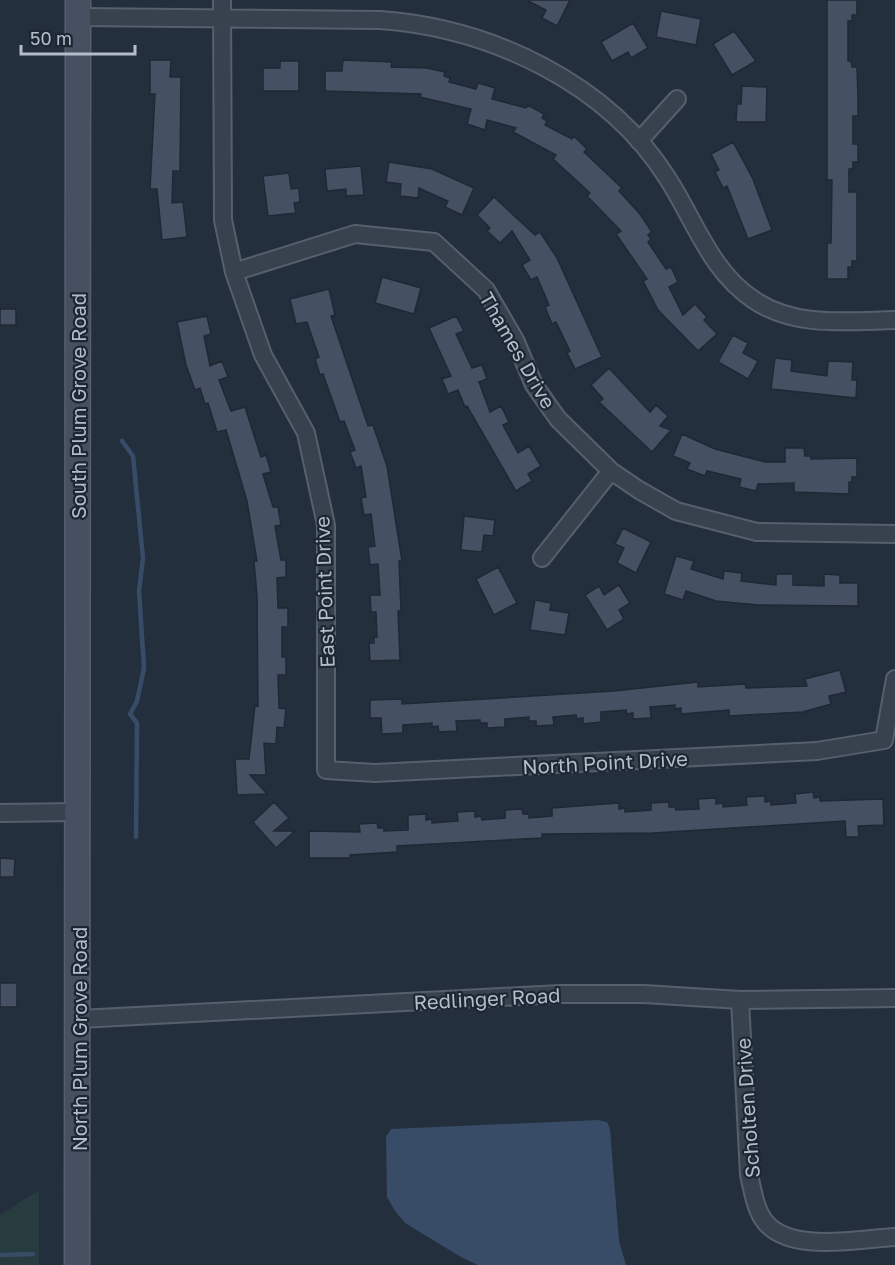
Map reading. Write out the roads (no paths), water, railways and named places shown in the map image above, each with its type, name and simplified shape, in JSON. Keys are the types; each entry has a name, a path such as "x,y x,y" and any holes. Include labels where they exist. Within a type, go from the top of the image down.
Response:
{"street":[{"name":"East Point Drive","path":"222,0 223,220 234,272 263,355 306,433 326,525 326,770"},
{"path":"78,8 222,19 402,21 474,37 534,62 569,81 606,110 639,141 667,177 717,266 754,301 778,313 801,319 895,321"},
{"name":"South Plum Grove Road","path":"78,8 79,812"},
{"path":"639,141 677,99"},
{"name":"Thames Drive","path":"234,272 355,234 434,242 486,290 515,340 534,385 558,419 611,471 658,502 725,525 778,534 895,534"},
{"path":"542,558 611,471"},
{"name":"North Point Drive","path":"326,770 375,773 817,751 884,740 895,679"},
{"path":"0,813 79,812"},
{"name":"North Plum Grove Road","path":"77,1265 79,812"},
{"name":"Redlinger Road","path":"79,1019 560,994 644,994 740,1000 895,998"},
{"name":"Scholten Drive","path":"740,1000 749,1175 754,1195 765,1221 775,1231 801,1242 895,1237"}],"water":[{"path":"598,1120 607,1122 610,1129 619,1241 626,1265 478,1265 405,1223 387,1197 386,1137 391,1129"}],"waterway":[{"path":"122,441 133,456 143,558 139,591 144,668 137,701 130,714 137,723 136,837"},
{"path":"0,1255 33,1254"}]}
